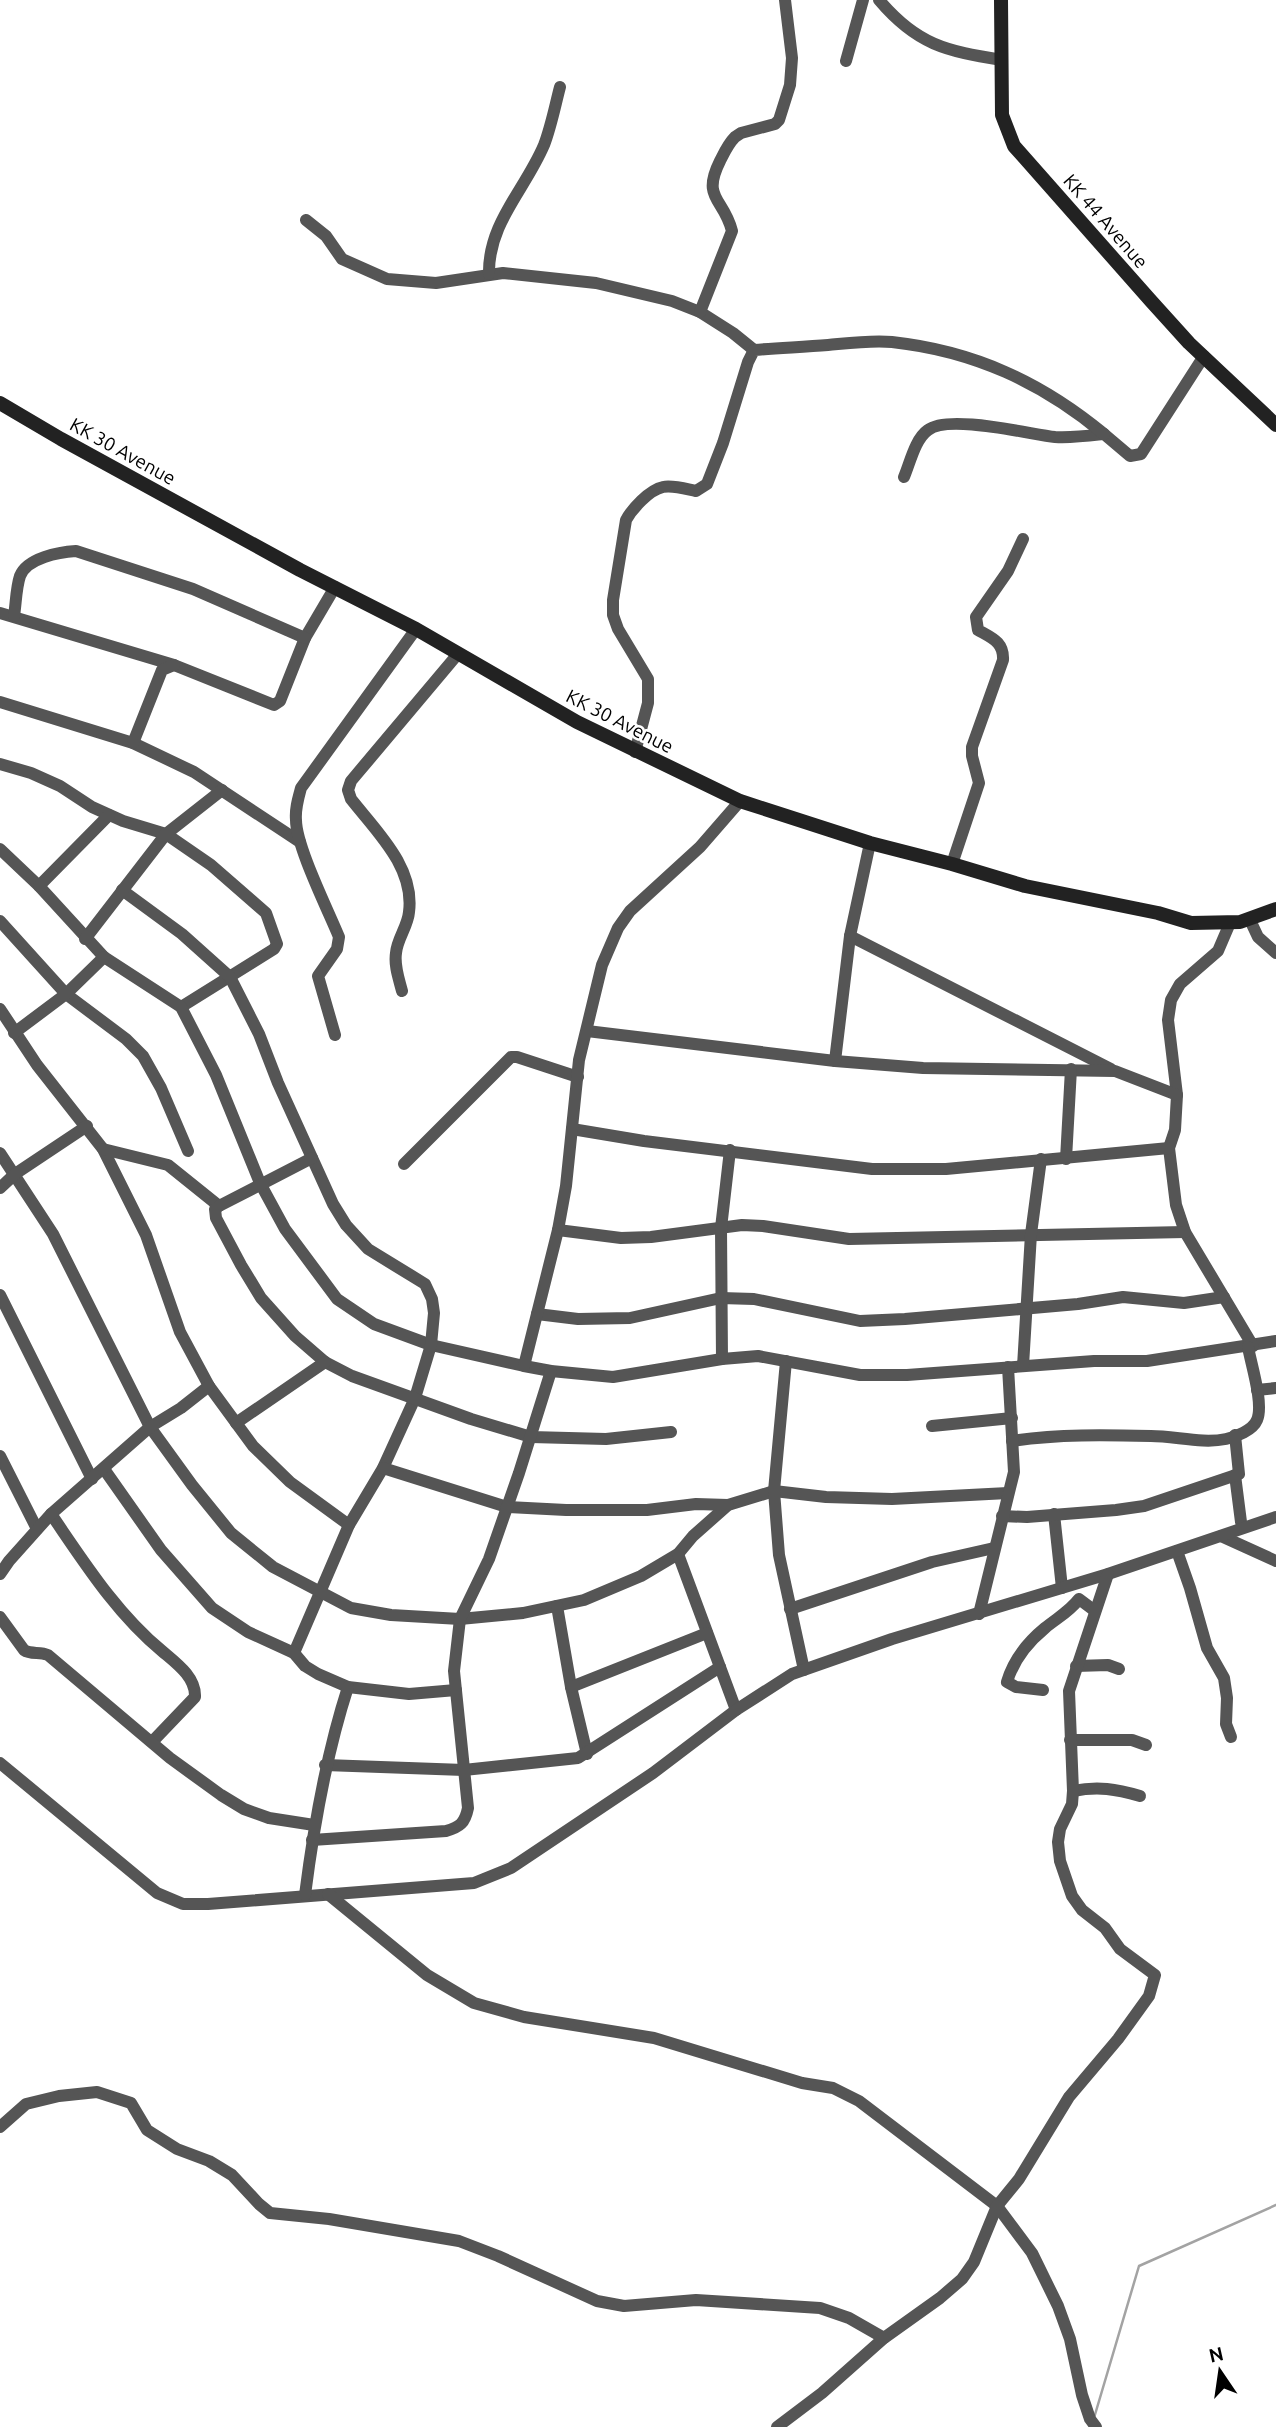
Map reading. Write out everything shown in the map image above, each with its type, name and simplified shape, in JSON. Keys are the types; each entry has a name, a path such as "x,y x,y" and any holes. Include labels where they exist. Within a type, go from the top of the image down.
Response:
{"main road":[{"name":"KK 44 Avenue","path":"1000,0 1002,115 1014,146 1151,301 1276,425"},
{"name":"KK 30 Avenue","path":"0,403 61,439 416,629 577,722 740,801 870,843 1025,886 1158,913 1191,923 1250,920 1276,909"}],"street":[{"path":"700,312 732,231 730,221 714,193 712,177 735,136 775,124 779,120 790,85 792,58 785,0"},
{"path":"846,61 863,0"},
{"path":"879,0 894,18 930,44 958,53 1002,60"},
{"path":"489,274 491,246 501,219 544,145 561,87"},
{"path":"306,220 326,236 342,259 387,279 436,283 503,273 596,283 672,300 700,312 754,350 890,341 954,352 988,364 1048,393 1130,456 1141,454 1204,356"},
{"path":"635,752 648,704 648,679 618,629 613,615 626,520 630,511 656,489 665,486 696,491 708,484 754,350"},
{"path":"0,413 17,412"},
{"path":"904,477 918,442 925,432 934,426 980,426 1071,438 1104,435"},
{"path":"952,864 979,783 972,747 1003,660 1003,650 999,642 978,630 976,617 1009,571 1023,539"},
{"path":"14,616 20,576 26,566 62,552 76,551 193,589 305,638"},
{"path":"0,613 174,665 274,705 280,701 305,638 335,587"},
{"path":"335,1035 318,976 337,949 339,937 300,842 295,822 301,788 416,629"},
{"path":"402,990 396,951 410,913 402,871 397,856 351,799 348,790 351,781 457,655"},
{"path":"133,743 162,670 174,665"},
{"path":"0,702 133,743 194,772 300,842"},
{"path":"0,764 31,773 60,786 109,815 166,834 211,865 266,913 277,944 274,949 181,1007"},
{"path":"85,939 166,834 222,790"},
{"path":"524,1366 558,1230 578,1077 596,982 618,928 639,900 700,847 740,801"},
{"path":"39,886 109,815"},
{"path":"835,1060 850,936 870,843"},
{"path":"0,849 39,886 104,957 181,1007 216,1075 260,1183 285,1229 337,1298 374,1324 431,1345 524,1366 613,1377 722,1359 758,1356 860,1375 907,1375 1094,1361 1147,1361 1276,1340"},
{"path":"122,890 182,934 230,977 259,1034 278,1083 333,1204 346,1225 368,1249 425,1284 432,1299 434,1313 431,1345 415,1398 383,1468 349,1525 294,1653"},
{"path":"1250,920 1258,937 1276,953"},
{"path":"1012,1441 1044,1436 1225,1439 1251,1428 1258,1419 1257,1390 1250,1346 1185,1232 1176,1205 1169,1148 1175,1130 1177,1095 1168,1020 1171,1000 1180,984 1218,951 1230,923"},
{"path":"2,928 66,994 126,1039 143,1056 161,1087 188,1151"},
{"path":"850,936 1115,1071 1177,1095"},
{"path":"14,1032 66,994 104,957"},
{"path":"0,1009 14,1032 103,1149 146,1236 180,1332 209,1386 253,1446 290,1482 349,1525"},
{"path":"587,1031 923,1068 1115,1071"},
{"path":"404,1164 511,1057 578,1077"},
{"path":"1066,1158 1071,1069"},
{"path":"0,1188 15,1174 87,1126"},
{"path":"572,1129 644,1141 872,1169 946,1169 1169,1148"},
{"path":"103,1149 168,1165 219,1206"},
{"path":"722,1359 721,1228 730,1150"},
{"path":"0,1153 53,1234 150,1427 231,1533 273,1567 351,1608 391,1615 460,1619 523,1613 584,1600 641,1576 678,1554 693,1536 728,1505"},
{"path":"312,1158 215,1209 216,1217 240,1265 261,1298 295,1336 325,1362 352,1376 471,1419 531,1437 606,1439 671,1432"},
{"path":"1023,1366 1031,1234 1041,1159"},
{"path":"558,1230 621,1238 763,1226 849,1238 1185,1232"},
{"path":"0,1295 92,1479"},
{"path":"537,1314 578,1319 630,1318 721,1298 766,1300 860,1321 905,1320 1078,1304 1123,1297 1184,1303 1224,1297"},
{"path":"786,1361 774,1491 779,1555 804,1670"},
{"path":"236,1423 325,1362"},
{"path":"979,1614 1013,1472 1009,1367"},
{"path":"312,1840 446,1831 459,1828 466,1819 468,1808 456,1690 456,1650 460,1619 489,1559 551,1371"},
{"path":"0,1574 51,1514 150,1427 209,1386"},
{"path":"1257,1390 1276,1388"},
{"path":"932,1426 1012,1418"},
{"path":"1002,1516 1144,1506 1239,1474 1235,1435"},
{"path":"0,1457 37,1529"},
{"path":"383,1468 507,1507 566,1510 647,1510 696,1504 728,1505 774,1491 826,1497 892,1499 1008,1493"},
{"path":"104,1469 161,1550 212,1608 248,1632 294,1653 305,1666 348,1687 409,1694 456,1690"},
{"path":"1235,1475 1241,1522"},
{"path":"51,1514 107,1595 143,1636 177,1664 194,1684 195,1697 152,1742"},
{"path":"1054,1514 1062,1587"},
{"path":"0,1763 157,1893 183,1904 474,1883 492,1878 511,1868 653,1773 780,1680 892,1639 1108,1574 1276,1517"},
{"path":"1221,1536 1276,1561"},
{"path":"790,1609 932,1562 994,1548"},
{"path":"1177,1551 1207,1648 1224,1678 1227,1698 1226,1724 1231,1737"},
{"path":"678,1554 736,1710"},
{"path":"776,2427 822,2393 884,2338 940,2298 962,2278 974,2262 998,2206 1019,2179 1069,2097 1118,2039 1149,1996 1155,1975 1120,1949 1105,1928 1082,1910 1072,1896 1060,1861 1058,1842 1060,1829 1072,1804 1073,1791 1069,1691 1108,1574"},
{"path":"1043,1690 1016,1687 1007,1682 1012,1666 1044,1629 1079,1599 1095,1611"},
{"path":"557,1606 571,1687 587,1754"},
{"path":"0,1617 24,1650 28,1653 43,1652 48,1655 152,1742 244,1809 269,1818 314,1825"},
{"path":"571,1687 707,1633"},
{"path":"1076,1666 1108,1665 1119,1669"},
{"path":"325,1765 464,1770 578,1758 720,1667"},
{"path":"305,1895 325,1765 348,1687"},
{"path":"1070,1740 1132,1740 1146,1745"},
{"path":"1073,1791 1094,1787 1112,1788 1140,1796"},
{"path":"328,1894 427,1975 474,2003 524,2017 654,2038 802,2083 833,2088 859,2101 998,2206 1032,2253 1058,2306 1070,2339 1082,2395 1090,2419 1096,2427"},
{"path":"0,2127 26,2104 59,2096 97,2092 131,2103 147,2130 177,2149 209,2161 232,2175 270,2213 329,2219 458,2242 498,2256 597,2301 624,2306 696,2300 820,2308 849,2318 884,2338"}],"waterway":[{"path":"1094,2418 1139,2266 1276,2205"}]}
